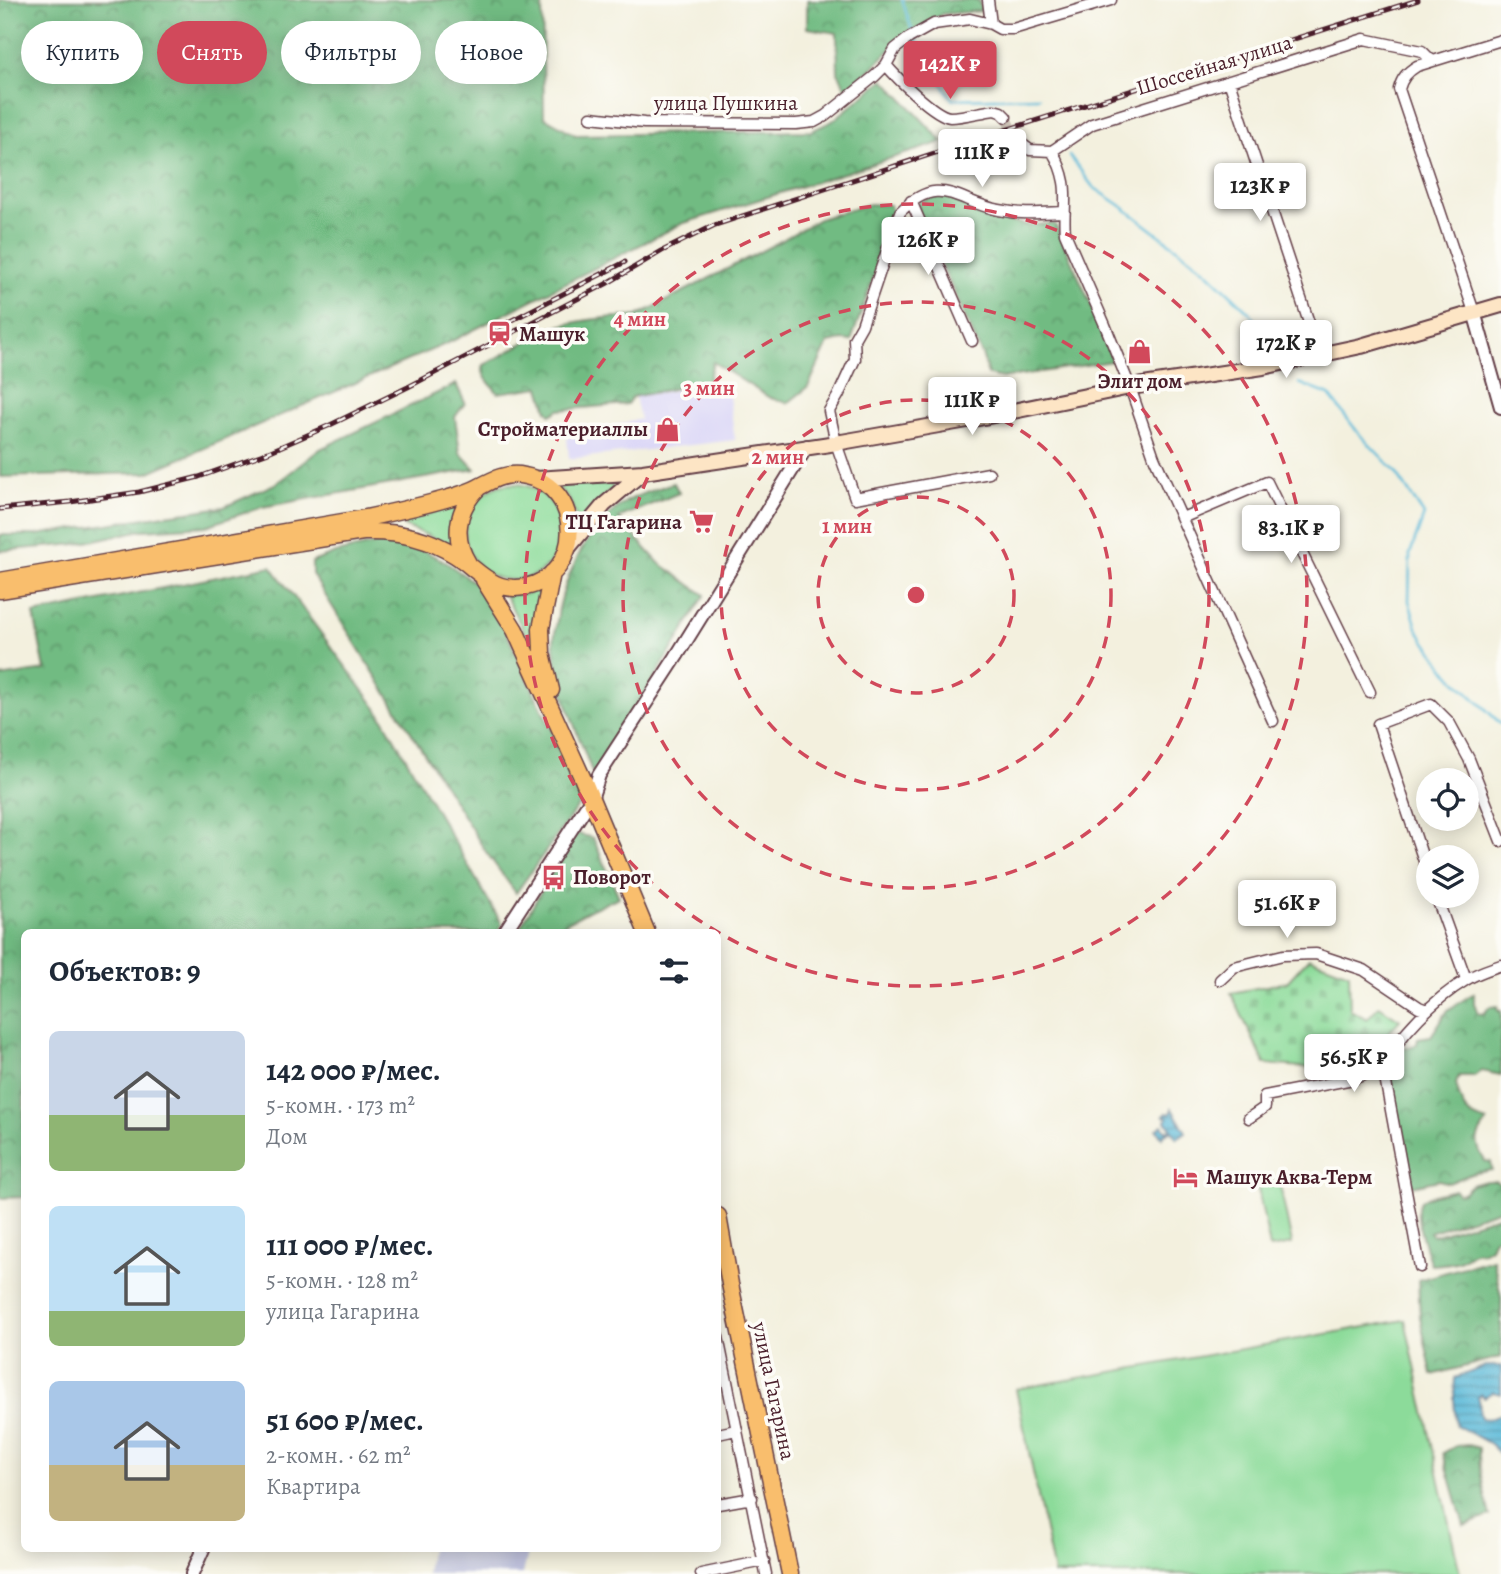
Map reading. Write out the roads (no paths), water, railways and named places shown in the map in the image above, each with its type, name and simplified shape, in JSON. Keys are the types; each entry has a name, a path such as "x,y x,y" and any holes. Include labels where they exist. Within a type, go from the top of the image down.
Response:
{"main road":[{"path":"536,479 643,472 836,443 979,418 1130,387 1263,367 1361,346 1501,305"},
{"path":"0,590 363,532 394,533 423,540 455,555 478,574 496,584 510,588 526,586 540,582 552,573 576,537 604,505 643,472"},
{"path":"0,581 366,518 421,506 503,476 536,479 558,496 569,521 568,548"},
{"path":"479,487 470,496 459,520 460,547 466,560 515,630 591,799 645,929"},
{"path":"552,573 541,629 542,653 565,740"},
{"name":"улица Гагарина","path":"721,1250 724,1285 790,1574"}],"street":[{"path":"988,0 991,24"},
{"name":"улица Пушкина","path":"591,117 645,123 814,122 825,116 886,65 895,49 934,24 971,19 1000,29 1013,29 1111,0"},
{"name":"Шоссейная улица","path":"1052,151 1092,124 1364,39 1422,51 1431,60"},
{"path":"1501,40 1417,66 1402,79 1399,89 1474,312 1501,407"},
{"path":"886,65 941,114 948,117 994,110 1006,117"},
{"path":"1229,80 1320,356"},
{"path":"1015,139 1030,150 1052,151 1059,163 1065,184 1065,233 1130,387 1154,457 1273,721"},
{"path":"989,473 855,498 836,443 829,411 855,359 854,339 862,325 900,212 911,201 939,190 994,209 1021,215 1063,212"},
{"path":"911,201 972,341"},
{"path":"507,929 591,799 599,775 807,446"},
{"path":"1182,518 1267,482 1370,692"},
{"path":"1419,845 1378,724 1432,704 1448,722 1469,759 1501,841"},
{"path":"1440,908 1466,979"},
{"path":"1220,980 1234,967 1283,955 1315,954 1364,970 1427,1010"},
{"path":"1420,1267 1384,1067 1390,1054 1427,1010 1466,979 1501,965"},
{"path":"1249,1118 1265,1107 1265,1096 1353,1079 1384,1067"},
{"path":"721,1363 752,1498 766,1574"},
{"path":"721,1433 736,1430"},
{"path":"721,1503 752,1498"},
{"path":"192,1574 202,1552"},
{"path":"701,1574 764,1561"}],"water":[{"path":"1172,1109 1186,1132 1177,1138 1172,1130 1162,1137 1157,1130 1162,1125 1166,1131 1171,1128 1166,1121 1168,1118 1164,1116 1166,1113 1170,1114"},
{"path":"1486,1366 1501,1366 1501,1394 1493,1392 1478,1397 1481,1418 1492,1418 1501,1414 1501,1455 1490,1444 1456,1425 1455,1378"}],"waterway":[{"path":"902,0 913,33"},
{"path":"916,39 952,99 1039,97"},
{"path":"1069,155 1093,187 1205,270 1251,314 1270,342"},
{"path":"1299,383 1329,395 1360,435 1395,471 1424,515 1410,554 1409,601 1418,631 1450,675 1501,724"}],"tunnel":[{"path":"1006,117 1015,139"}],"railway":[{"path":"0,509 139,492 199,477 266,453 408,387 715,225 1418,0"},
{"path":"495,329 625,262"}],"place":[{"name":"Машук","path":"499,334"},
{"name":"Элит дом","path":"1140,352"},
{"name":"Стройматериаллы","path":"668,429"},
{"name":"ТЦ Гагарина","path":"702,522"},
{"name":"Поворот","path":"553,877"},
{"name":"Машук Аква-Терм","path":"1186,1177"}]}
